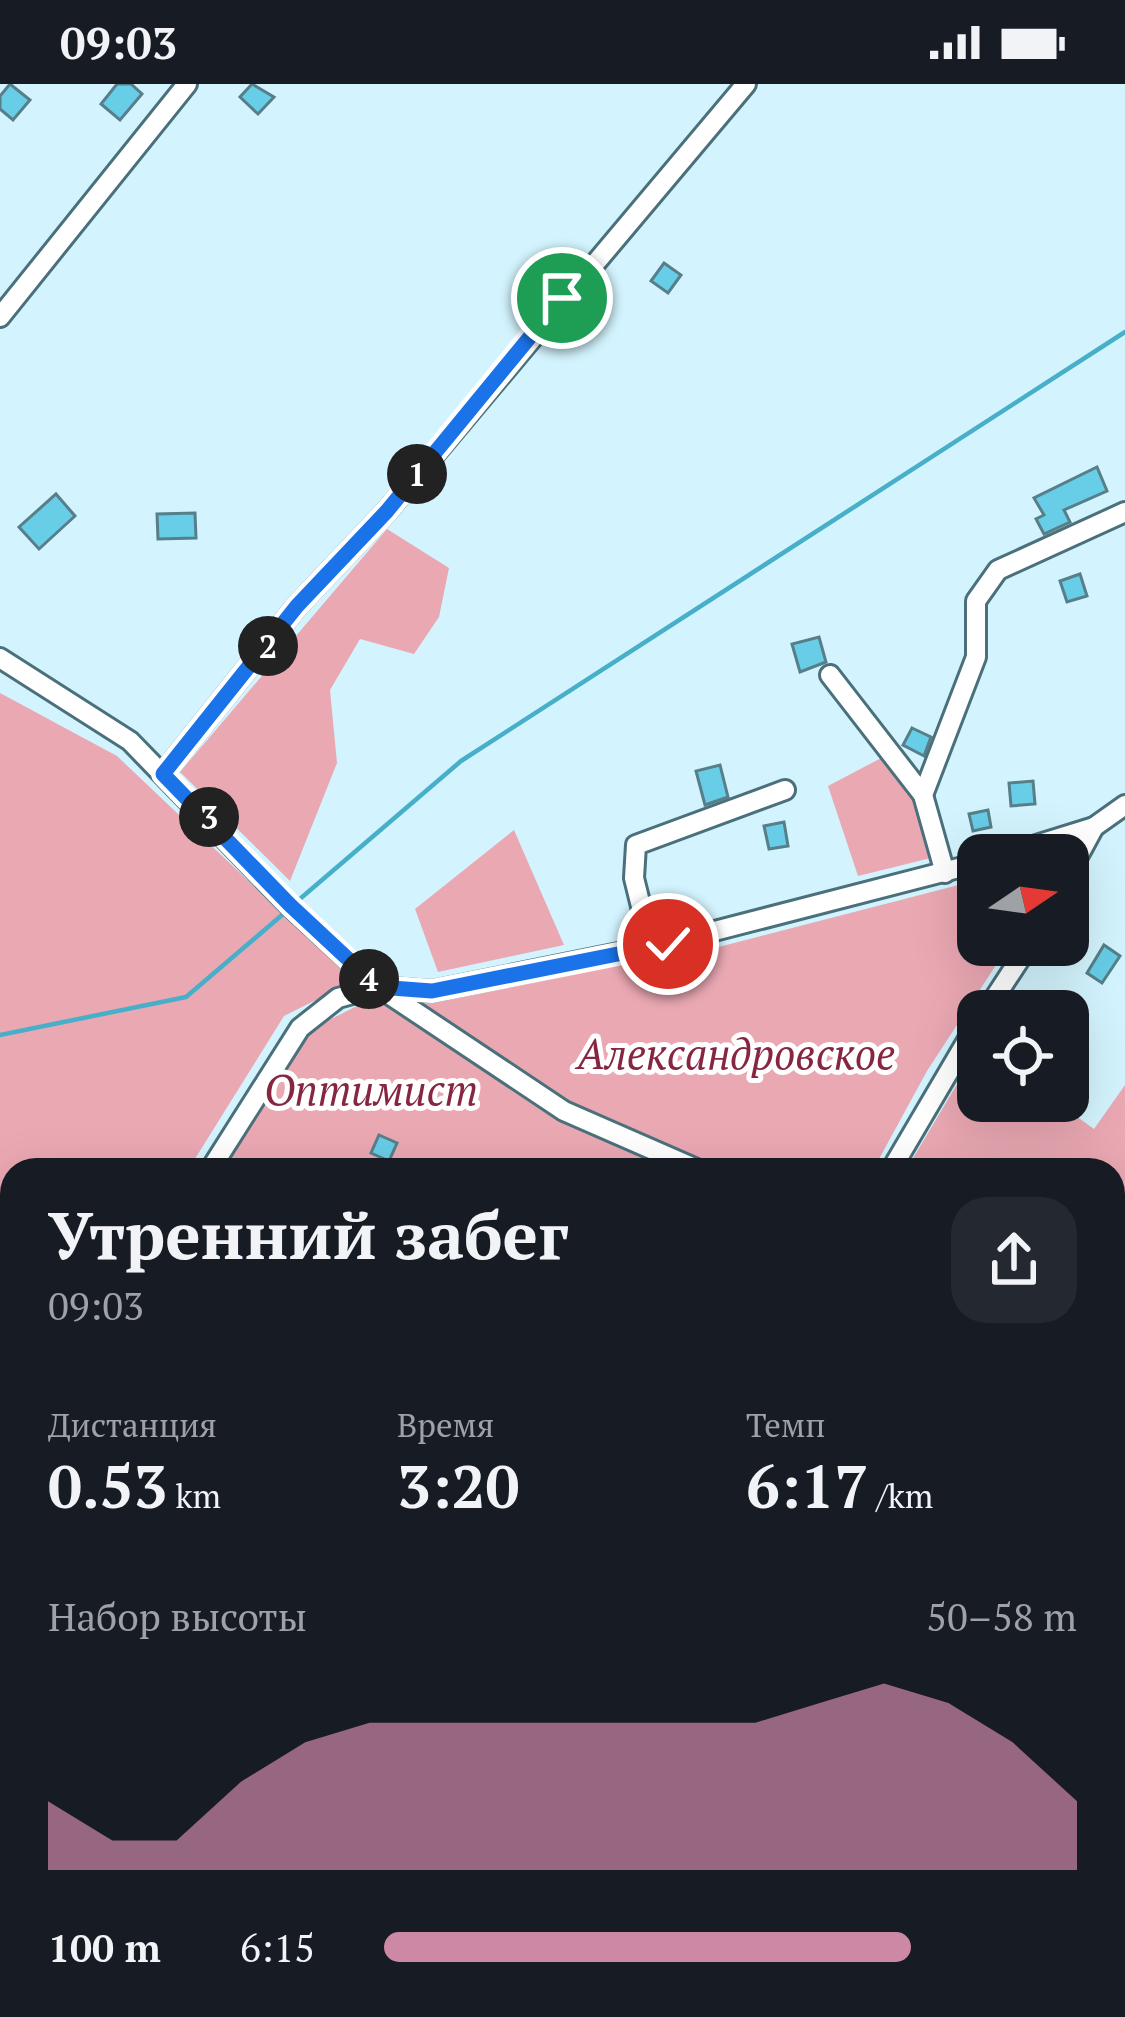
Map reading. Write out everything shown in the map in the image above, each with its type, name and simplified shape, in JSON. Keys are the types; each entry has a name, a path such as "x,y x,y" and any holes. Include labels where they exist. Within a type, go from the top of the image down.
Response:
{"street":[{"path":"0,317 188,84"},
{"path":"163,774 297,606 387,511 746,84"},
{"path":"923,795 976,657 976,601 998,570 1125,512"},
{"path":"0,658 130,741 290,905 378,987 564,1111 671,1158"},
{"path":"830,675 923,795 945,873"},
{"path":"651,947 634,878 636,845 785,790"},
{"path":"1072,834 1094,827 1125,805"},
{"path":"1089,836 1094,827"},
{"path":"218,1158 299,1028 338,998 378,987 432,991 651,947 957,869"},
{"path":"898,1158 957,1058"}],"green space":[{"path":"387,529 449,568 439,617 414,654 360,639 330,690 337,763 290,881 180,772"},
{"path":"0,693 117,756 354,981 284,1016 195,1158 0,1158"},
{"path":"885,756 913,792 931,858 858,876 828,786"},
{"path":"514,830 564,945 438,972 415,909"},
{"name":"Александровское","path":"957,885 957,966 995,966 980,990 957,990 957,1025 880,1158 699,1158 573,1103 452,1029 414,996 446,999 626,962 680,957"},
{"name":"Оптимист","path":"375,997 557,1116 650,1158 229,1158 311,1029"},
{"path":"957,1084 957,1122 1084,1122 1094,1129 1125,1085 1125,1158 913,1158"}],"building":[{"path":"10,84 30,100 13,120 0,109 0,96"},
{"path":"117,84 131,84 142,94 120,120 101,104"},
{"path":"252,84 274,97 258,114 240,97"},
{"path":"664,263 681,275 668,293 651,281"},
{"path":"1097,467 1107,491 1064,510 1070,522 1044,534 1036,519 1044,515 1034,498"},
{"path":"56,494 75,516 39,549 19,527"},
{"path":"195,513 196,538 158,539 157,514"},
{"path":"1080,574 1087,596 1067,602 1060,581"},
{"path":"819,637 826,662 800,672 792,644"},
{"path":"912,728 931,737 924,756 903,745"},
{"path":"720,765 728,797 705,805 696,771"},
{"path":"1033,781 1035,804 1011,806 1009,783"},
{"path":"988,810 991,827 973,831 969,814"},
{"path":"784,822 788,846 769,849 764,826"},
{"path":"1104,945 1120,956 1102,983 1087,973"},
{"path":"379,1135 397,1143 390,1158 371,1153"}],"waterway":[{"path":"301,898 461,761 1125,332"},
{"path":"0,1035 186,997 282,915"}],"route":[{"path":"562,298 387,511 297,606 248,672 199,723 163,774 290,905 378,987 432,991 668,944"}]}
